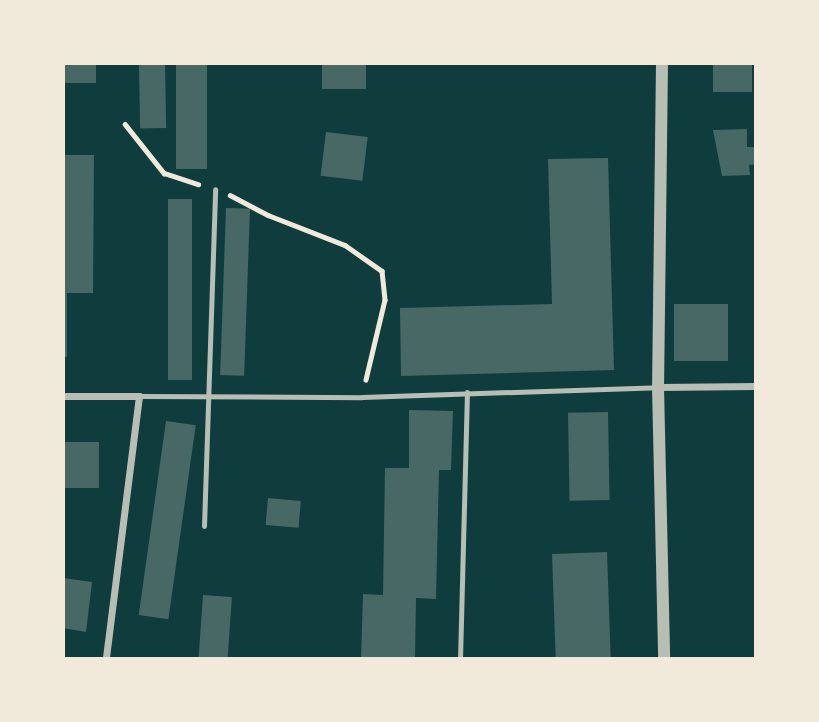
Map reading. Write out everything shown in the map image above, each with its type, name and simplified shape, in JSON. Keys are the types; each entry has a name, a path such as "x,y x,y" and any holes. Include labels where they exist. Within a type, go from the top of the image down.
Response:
{"street":[{"path":"662,63 659,387 664,659"},
{"path":"659,387 756,386"},
{"path":"63,396 139,396 106,659"}],"lane":[{"path":"204,526 215,189"},
{"path":"139,396 208,394 362,397 659,387"},
{"path":"460,659 467,392"}],"path":[{"path":"125,124 164,173 215,189 345,245 382,271 385,300 362,397"}],"building":[{"path":"63,63 96,63 96,83 63,83"},
{"path":"139,63 165,63 166,128 140,128"},
{"path":"176,63 207,63 207,169 176,169"},
{"path":"322,63 366,63 366,89 322,89"},
{"path":"713,63 752,63 752,92 713,92"},
{"path":"747,129 747,147 756,147 756,164 749,165 750,175 722,176 713,130"},
{"path":"326,132 368,137 362,181 321,176"},
{"path":"63,155 94,155 93,293 67,293 67,357 63,357"},
{"path":"608,158 614,370 401,376 400,308 552,304 548,159"},
{"path":"168,199 192,199 192,380 168,380"},
{"path":"226,208 250,209 244,376 220,375"},
{"path":"674,304 728,304 728,361 674,361"},
{"path":"409,410 453,411 451,470 439,470 436,599 416,598 415,659 361,659 363,594 383,595 385,468 409,468"},
{"path":"608,412 610,500 570,501 568,413"},
{"path":"166,421 196,425 168,619 139,615"},
{"path":"63,442 99,442 99,488 63,488"},
{"path":"268,498 301,501 299,528 266,525"},
{"path":"607,552 611,659 556,659 552,554"},
{"path":"63,578 92,582 86,632 63,628"},
{"path":"203,595 232,597 228,659 199,659"}]}
